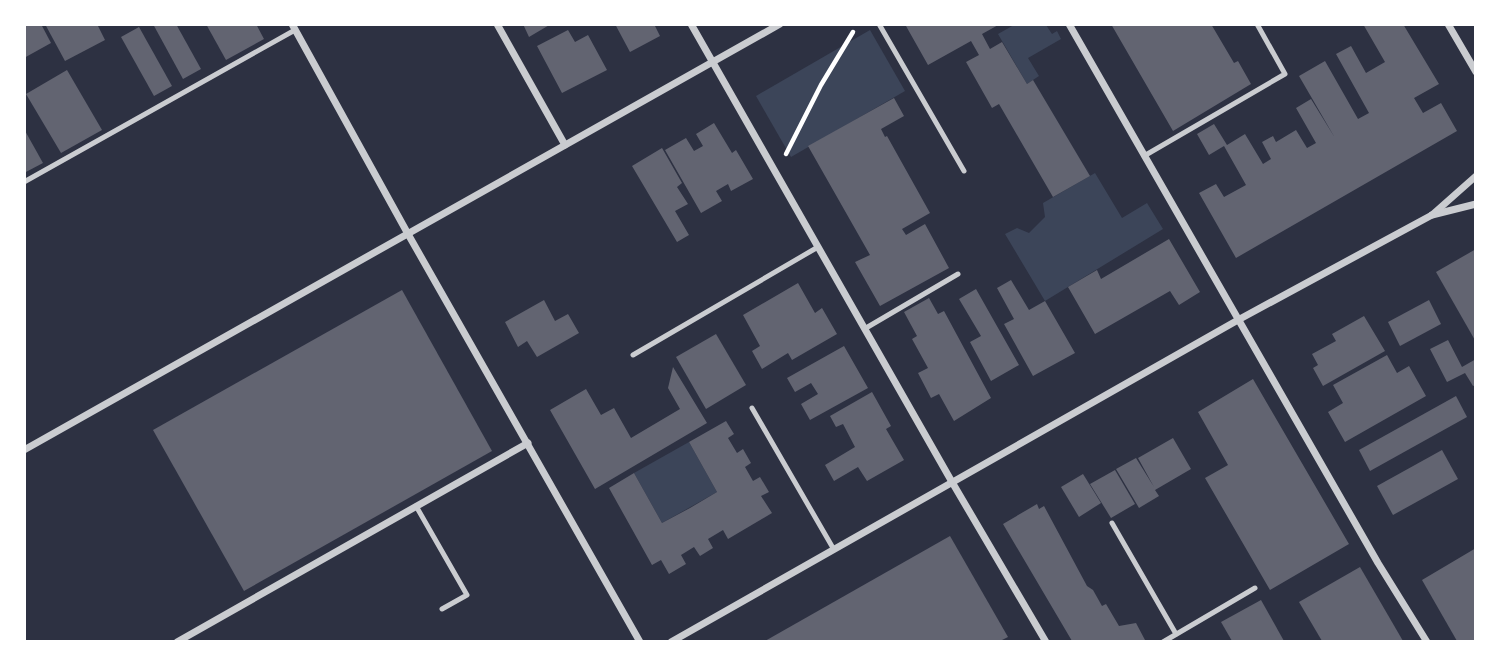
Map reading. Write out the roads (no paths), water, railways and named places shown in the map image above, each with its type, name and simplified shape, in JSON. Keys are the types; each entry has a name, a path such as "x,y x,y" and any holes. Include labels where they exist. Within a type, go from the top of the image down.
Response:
{"street":[{"path":"497,24 565,145"},
{"path":"691,24 1045,642"},
{"path":"24,450 780,24"},
{"path":"1448,24 1475,72"},
{"path":"1071,25 1378,563 1427,642"},
{"path":"294,27 408,234 640,642"},
{"path":"671,642 1238,320 1432,215 1475,176"},
{"path":"1432,215 1475,204"},
{"path":"177,642 528,443"}],"lane":[{"path":"879,24 964,171"},
{"path":"1144,156 1286,74 1256,24"},
{"path":"24,182 294,27"},
{"path":"634,355 818,247"},
{"path":"866,328 958,274"},
{"path":"752,408 833,548"},
{"path":"416,506 467,595 442,609"},
{"path":"1112,523 1176,634"},
{"path":"1163,642 1255,588"}]}
